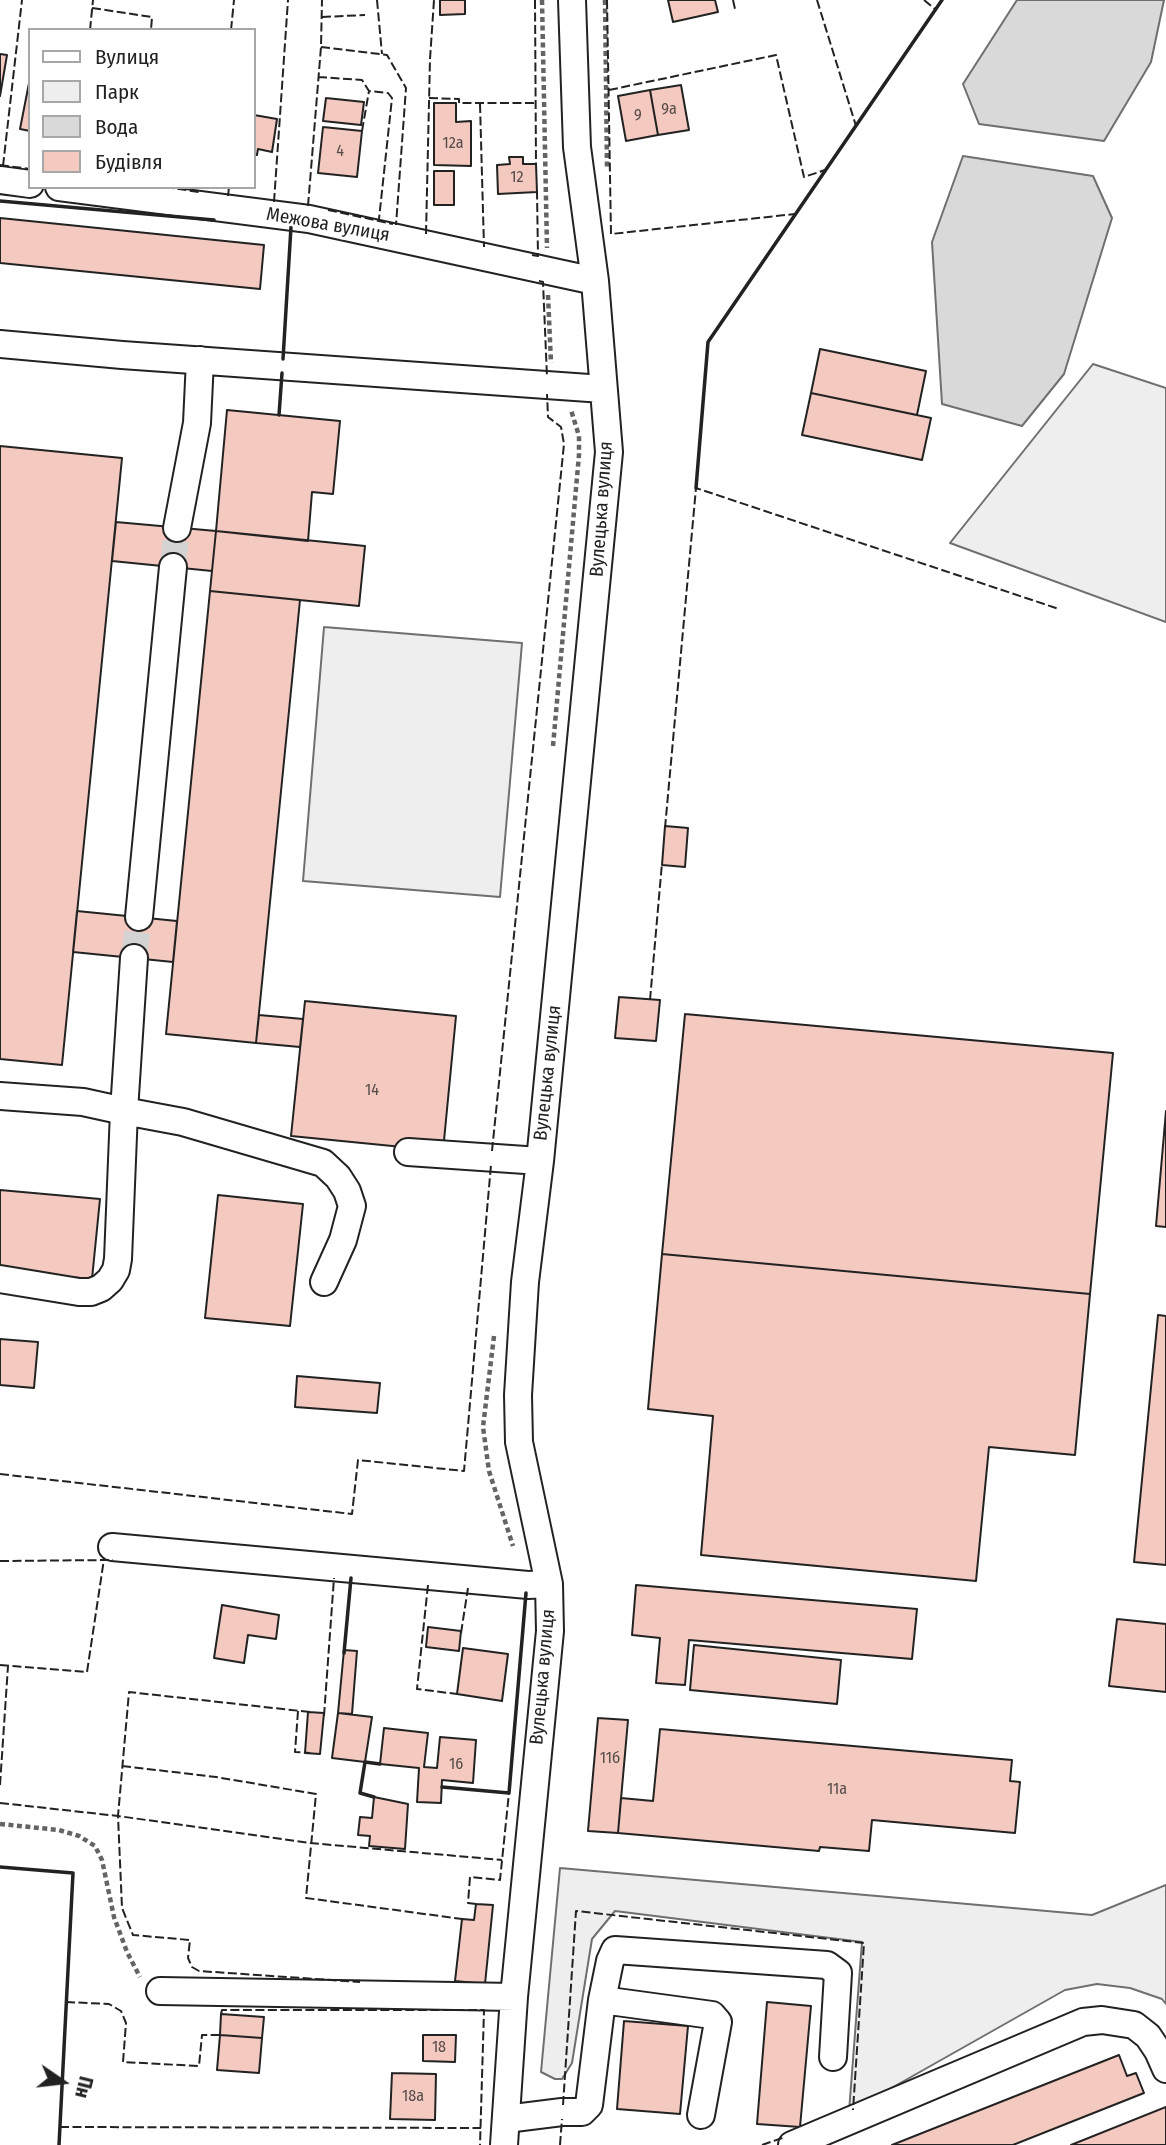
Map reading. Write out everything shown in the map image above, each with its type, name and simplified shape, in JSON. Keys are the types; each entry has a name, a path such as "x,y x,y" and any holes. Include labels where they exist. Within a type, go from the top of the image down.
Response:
{"street":[{"name":"Вулецька вулиця","path":"505,2132 514,1997 550,1630 549,1584 519,1442 518,1395 525,1282 540,1161 609,452 594,281 577,148 572,0"},
{"path":"0,180 28,184"},
{"name":"Межова вулиця","path":"75,189 309,219 594,281"},
{"path":"0,344 603,389"},
{"path":"177,528 197,423 200,360"},
{"path":"139,917 173,567"},
{"path":"0,1279 90,1292 101,1288 116,1270 134,958"},
{"path":"0,1096 83,1102 183,1122 323,1163 338,1177 352,1206 343,1240 324,1282"},
{"path":"408,1152 540,1161"},
{"path":"112,1548 528,1585 549,1584"},
{"path":"505,2132 562,2112 582,2112 589,2105 602,2000 615,1950 827,1965 838,1973 833,2057"},
{"path":"151,1986 514,1997"},
{"path":"602,2000 712,2015 718,2022 701,2115"},
{"path":"792,2145 1083,2022 1102,2020 1134,2025 1148,2036 1166,2069"}],"path":[{"path":"542,0 547,271"},
{"path":"605,0 607,174"},
{"path":"0,1824 59,1830 79,1836 95,1846 103,1860 114,1917 127,1952 151,1986"}],"green space":[{"path":"1093,364 1166,388 1166,622 950,543"},
{"path":"324,627 522,643 500,897 303,881"},
{"path":"560,1868 1092,1915 1166,1885 1166,2004 1162,1999 1130,1988 1097,1984 1065,1990 849,2112 862,1942 615,1911 592,1939 572,2063 562,2079 555,2079 541,2072"}],"water":[{"path":"1017,0 1164,0 1151,62 1104,141 979,124 963,84"},
{"path":"963,156 1093,176 1112,218 1064,374 1022,426 942,404 932,242"}],"building":[{"path":"440,0 465,0 465,14 440,15"},
{"path":"668,0 715,0 718,12 673,22"},
{"path":"0,54 7,55 0,96"},
{"path":"681,85 689,130 658,135 650,90"},
{"path":"28,88 28,131 20,129"},
{"path":"650,90 658,135 626,141 618,96"},
{"path":"326,98 364,102 361,125 323,121"},
{"path":"434,103 456,103 456,122 471,121 471,166 434,165"},
{"path":"256,115 277,119 272,152 258,149 257,155"},
{"path":"323,127 362,131 357,177 318,173"},
{"path":"509,157 523,157 523,164 536,164 537,192 498,194 497,165 510,164"},
{"path":"434,171 454,171 454,205 434,205"},
{"path":"0,218 264,245 260,289 0,263"},
{"path":"820,349 926,371 917,415 811,393"},
{"path":"811,393 931,418 922,460 802,435"},
{"path":"227,410 340,421 333,494 312,492 308,541 216,531"},
{"path":"0,446 122,458 62,1065 0,1059"},
{"path":"116,522 216,531 212,571 112,561"},
{"path":"216,531 365,546 359,606 210,591"},
{"path":"210,591 300,600 256,1043 166,1034"},
{"path":"665,826 688,828 685,867 662,865"},
{"path":"77,911 177,921 173,962 73,952"},
{"path":"619,997 660,1000 656,1041 615,1038"},
{"path":"305,1001 456,1016 443,1151 291,1136"},
{"path":"685,1014 1113,1053 1090,1294 662,1254"},
{"path":"259,1015 303,1019 300,1047 256,1043"},
{"path":"1166,1111 1166,1227 1156,1226"},
{"path":"0,1190 100,1199 92,1279 0,1271"},
{"path":"218,1195 303,1204 290,1326 205,1318"},
{"path":"662,1254 1090,1294 1075,1455 989,1447 976,1581 701,1555 713,1416 648,1409"},
{"path":"1158,1315 1166,1316 1166,1565 1134,1562"},
{"path":"0,1339 38,1342 34,1388 0,1385"},
{"path":"297,1376 380,1383 377,1413 295,1407"},
{"path":"636,1585 917,1609 912,1659 689,1640 685,1685 656,1683 660,1638 632,1635"},
{"path":"222,1605 279,1615 276,1639 248,1635 244,1663 214,1658"},
{"path":"1117,1619 1166,1624 1166,1692 1109,1686"},
{"path":"428,1627 461,1631 459,1651 426,1647"},
{"path":"694,1645 841,1660 837,1704 690,1690"},
{"path":"463,1648 508,1654 502,1701 457,1694"},
{"path":"344,1650 357,1651 352,1714 338,1713"},
{"path":"308,1712 324,1713 320,1754 305,1753"},
{"path":"338,1713 372,1717 365,1762 332,1758"},
{"path":"598,1718 628,1720 618,1833 588,1831"},
{"path":"384,1728 428,1733 424,1767 437,1768 440,1737 476,1740 473,1783 442,1780 441,1803 417,1802 419,1768 380,1764"},
{"path":"660,1729 1012,1760 1010,1781 1020,1782 1015,1833 872,1820 869,1851 820,1847 819,1851 618,1833 621,1798 653,1801"},
{"path":"374,1797 408,1804 405,1849 369,1846 370,1836 358,1835 360,1817 372,1818"},
{"path":"476,1904 493,1905 485,1984 455,1981 462,1919 474,1920"},
{"path":"767,2002 811,2006 800,2127 757,2124"},
{"path":"221,2014 264,2017 262,2038 220,2035"},
{"path":"624,2021 688,2026 680,2114 617,2109"},
{"path":"220,2035 262,2038 259,2073 217,2070"},
{"path":"423,2035 456,2035 455,2062 423,2061"},
{"path":"1119,2055 1127,2076 1136,2073 1144,2093 1013,2145 892,2145"},
{"path":"392,2073 436,2074 435,2120 390,2119"},
{"path":"1166,2107 1166,2145 1071,2145"}],"tunnel":[{"path":"173,567 177,528"},
{"path":"134,958 139,917"}],"fence":[{"path":"3,166 22,0"},
{"path":"90,28 93,0"},
{"path":"231,28 234,0"},
{"path":"274,202 288,0"},
{"path":"308,206 321,47 322,0"},
{"path":"377,0 382,54"},
{"path":"426,234 434,0"},
{"path":"535,0 536,164"},
{"path":"607,0 611,234 795,214"},
{"path":"733,0 735,9"},
{"path":"817,0 856,126"},
{"path":"924,0 935,9"},
{"path":"92,8 152,17 151,28"},
{"path":"322,17 365,15"},
{"path":"321,47 387,55 406,88 396,225"},
{"path":"609,90 776,55 804,177 825,170"},
{"path":"318,77 362,80 369,91 388,93 392,98 379,219"},
{"path":"362,131 369,91"},
{"path":"429,98 459,99 459,103 536,103"},
{"path":"480,104 484,247"},
{"path":"0,165 28,169"},
{"path":"179,189 199,192"},
{"path":"228,196 229,189"},
{"path":"532,255 538,256 537,192"},
{"path":"328,210 393,224"},
{"path":"539,281 543,282 547,377"},
{"path":"492,1151 564,444 561,427 548,417 547,394"},
{"path":"665,828 696,488 1059,609"},
{"path":"650,1000 662,863"},
{"path":"0,1474 352,1514 358,1460 464,1471 491,1165"},
{"path":"0,1665 87,1672 104,1559"},
{"path":"0,1561 113,1560"},
{"path":"324,1716 334,1578"},
{"path":"428,1585 417,1689 457,1694"},
{"path":"461,1633 468,1588"},
{"path":"0,1785 8,1666"},
{"path":"310,1712 129,1692 118,1816 122,1908 133,1935 190,1940 188,1958 192,1967 199,1971 360,1982"},
{"path":"298,1711 295,1752 310,1753"},
{"path":"122,1766 216,1777 316,1794 306,1898 462,1919"},
{"path":"476,1904 468,1903 470,1877 500,1880 509,1793"},
{"path":"0,1803 118,1816 310,1843 502,1860"},
{"path":"563,2105 576,1911 864,1943 853,2110"},
{"path":"66,2002 109,2004 121,2011 126,2023 123,2062 199,2066 202,2035 220,2035"},
{"path":"221,2014 222,2010 484,2010 480,2145"},
{"path":"560,2145 562,2119"},
{"path":"60,2127 481,2128"},
{"path":"762,2145 785,2137"}],"wall":[{"path":"696,488 708,342 942,0"},
{"path":"0,201 214,220"},
{"path":"283,359 291,227"},
{"path":"279,415 282,373"},
{"path":"344,1653 351,1578"},
{"path":"442,1787 509,1793 526,1593"},
{"path":"374,1797 360,1793 365,1762 380,1764"},
{"path":"0,1867 73,1873 59,2145"}]}
